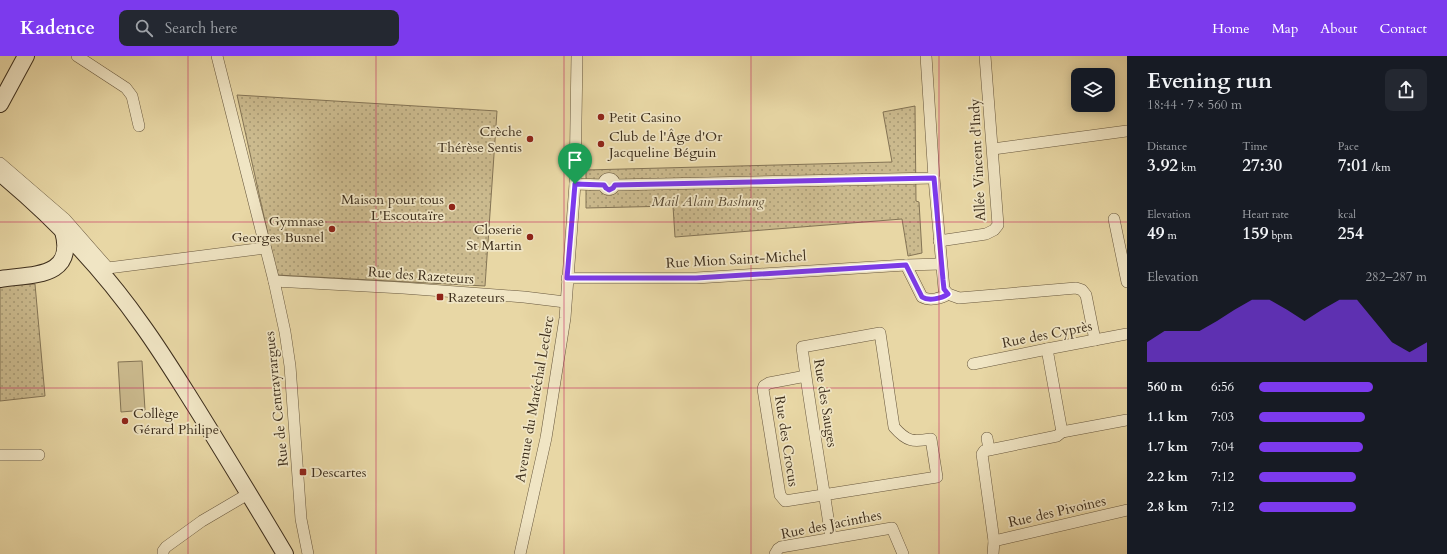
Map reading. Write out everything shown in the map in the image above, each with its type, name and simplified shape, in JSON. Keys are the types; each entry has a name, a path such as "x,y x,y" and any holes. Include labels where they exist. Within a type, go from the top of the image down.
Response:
{"street":[{"path":"0,104 26,56"},
{"path":"77,56 126,88 132,96 139,126"},
{"name":"Rue de Centrayrargues","path":"217,56 274,281 285,332 290,366 301,519 308,554"},
{"name":"Avenue du Maréchal Leclerc","path":"520,554 546,438 563,333 575,184 577,56"},
{"path":"926,56 934,178 944,289 948,294 959,298 1076,288 1082,290 1086,295 1095,340"},
{"name":"Allée Vincent d'Indy","path":"939,241 986,234 994,230 998,225 985,56"},
{"path":"993,149 1127,131"},
{"path":"0,162 65,219 108,268 265,248"},
{"path":"0,172 40,207 63,231 98,270 142,325 192,402 285,554"},
{"path":"575,184 609,185 934,178"},
{"path":"1114,219 1124,253 1127,282"},
{"path":"0,279 50,271 58,266 65,256 66,250 66,242 63,231"},
{"name":"Rue Mion Saint-Michel","path":"567,278 696,278 941,264"},
{"path":"906,265 922,297 925,299 943,297 948,294"},
{"name":"Rue des Razeteurs","path":"274,281 403,288 524,297 565,302"},
{"name":"Rue des Sauges","path":"825,496 937,477 931,439 914,442 901,436 894,427 880,333 802,347 831,538"},
{"name":"Rue des Cyprès","path":"973,364 1127,334"},
{"path":"1047,349 1062,432"},
{"name":"Rue des Crocus","path":"806,376 766,384 763,389 780,495 782,499 788,502 825,496"},
{"path":"993,554 994,541 982,454 984,451 1057,436 1062,432 1127,420"},
{"path":"987,438 989,449"},
{"path":"0,455 39,455"},
{"path":"163,554 166,547 190,530 248,494"},
{"name":"Rue des Pivoines","path":"994,541 1127,510"},
{"name":"Rue des Jacinthes","path":"775,554 781,547 892,528 903,554"}],"green space":[{"path":"237,95 497,111 485,286 277,275"},
{"name":"Mail Alain Bashung","path":"915,106 916,201 919,202 922,253 908,256 902,219 675,237 673,206 586,208 586,170 892,162 883,112"},
{"path":"35,284 45,396 0,401 0,286"},
{"path":"142,361 145,410 121,412 118,362"}],"place":[{"name":"Petit Casino","path":"601,117"},
{"name":"Crèche Thérèse Sentis","path":"530,139"},
{"name":"Club de l'Âge d'Or Jacqueline Béguin","path":"601,144"},
{"name":"Maison pour tous L'Escoutaïre","path":"452,207"},
{"name":"Gymnase Georges Busnel","path":"332,229"},
{"name":"Closerie St Martin","path":"530,237"},
{"name":"Razeteurs","path":"440,297"},
{"name":"Collège Gérard Philipe","path":"125,421"},
{"name":"Descartes","path":"303,472"}],"route":[{"path":"934,178 944,289 948,294 943,297 925,299 922,297 906,265 696,278 567,278 575,184 604,185 610,190 615,185 934,178"}]}
